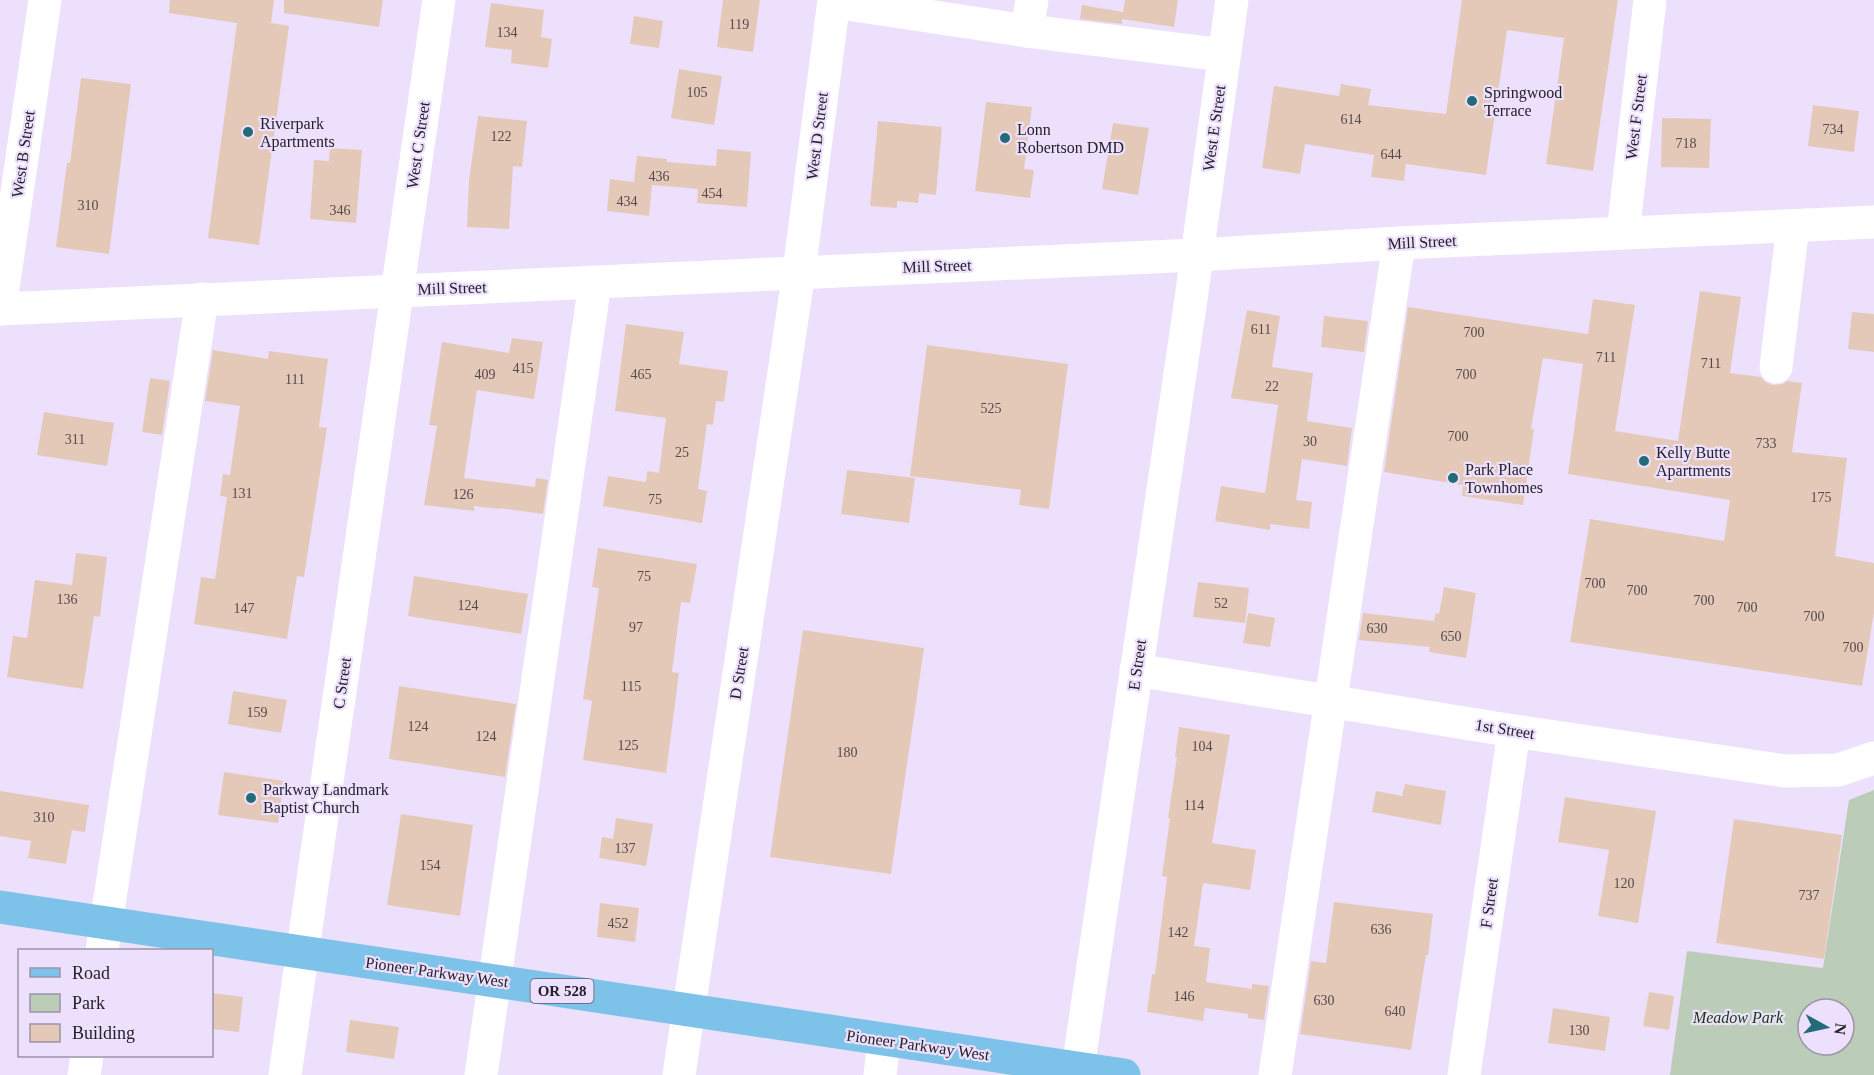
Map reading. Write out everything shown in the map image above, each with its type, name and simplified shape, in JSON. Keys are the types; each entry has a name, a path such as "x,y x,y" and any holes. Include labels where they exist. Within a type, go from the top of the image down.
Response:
{"main road":[{"name":"Pioneer Parkway West","path":"0,907 104,937 303,953 494,980 1078,1072 1124,1075"}],"street":[{"name":"West B Street","path":"0,309 45,0"},
{"name":"West C Street","path":"398,290 439,0"},
{"name":"West E Street","path":"1196,255 1232,0"},
{"name":"West F Street","path":"1623,233 1650,0"},
{"path":"834,1 1030,15 1224,55"},
{"name":"West D Street","path":"799,272 834,1"},
{"name":"Mill Street","path":"0,309 1874,222"},
{"path":"1776,367 1793,226"},
{"path":"1275,1075 1399,243"},
{"name":"E Street","path":"1078,1072 1196,255"},
{"name":"D Street","path":"679,1075 799,272"},
{"path":"481,1075 595,283"},
{"name":"C Street","path":"285,1075 398,290"},
{"path":"104,937 202,299"},
{"name":"1st Street","path":"1136,670 1514,731 1785,771 1838,770 1874,758"},
{"name":"F Street","path":"1464,1075 1514,731"},
{"path":"879,1075 884,1040"},
{"path":"84,1075 87,1057"}],"green space":[{"name":"Meadow Park","path":"1874,790 1874,1075 1670,1075 1687,951 1823,968 1849,800"}],"building":[{"name":"Riverpark Apartments","path":"170,0 274,0 271,23 289,26 259,245 208,238 237,23 169,13"},
{"path":"284,0 383,0 379,27 284,13"},
{"path":"723,0 760,0 753,52 717,47"},
{"path":"1125,0 1178,0 1174,27 1122,19 1122,24 1080,19 1082,5 1123,12"},
{"name":"Springwood Terrace","path":"1462,0 1618,0 1593,171 1546,164 1564,38 1507,30 1486,175 1406,164 1404,181 1371,177 1374,155 1305,144 1300,174 1262,168 1274,86 1339,96 1341,84 1371,89 1368,105 1446,114"},
{"path":"491,3 544,10 541,37 552,39 548,68 511,63 512,50 485,47"},
{"path":"634,16 663,21 659,48 630,44"},
{"path":"679,69 722,76 714,125 671,118"},
{"path":"81,78 131,84 109,254 56,247"},
{"name":"Lonn Robertson DMD","path":"986,102 1032,107 1024,169 1034,170 1030,198 975,191"},
{"path":"1813,105 1859,111 1854,152 1808,146"},
{"path":"478,116 527,121 522,167 513,166 509,229 467,227 469,180"},
{"path":"1662,118 1711,119 1709,168 1661,167"},
{"path":"878,121 942,127 936,195 919,193 918,203 897,201 897,208 870,206"},
{"path":"1113,123 1149,128 1138,195 1102,189"},
{"path":"330,148 362,150 356,223 310,219 314,160 329,161"},
{"path":"717,149 751,152 747,207 697,203 698,189 652,185 649,216 607,211 610,179 634,182 637,156 667,159 667,162 716,166"},
{"path":"1700,291 1741,297 1730,373 1761,377 1765,382 1773,385 1787,381 1802,383 1792,452 1847,458 1835,556 1874,563 1874,612 1862,686 1570,642 1590,519 1724,541 1730,500 1568,474 1583,364 1543,358 1531,429 1534,429 1523,505 1462,496 1463,485 1384,472 1408,307 1588,334 1593,299 1635,305 1615,431 1678,441"},
{"path":"1247,310 1280,316 1272,367 1313,373 1307,421 1352,428 1347,466 1302,459 1296,500 1312,502 1309,529 1270,524 1270,530 1215,521 1221,486 1265,493 1278,405 1231,398"},
{"path":"1852,312 1874,314 1874,352 1848,349"},
{"path":"1324,316 1368,321 1364,352 1321,347"},
{"path":"626,324 684,332 679,364 728,371 724,402 716,401 713,425 707,424 698,489 707,491 702,523 603,506 608,476 646,482 647,471 659,473 666,418 615,411"},
{"path":"512,338 543,342 534,399 477,390 464,478 535,487 536,478 548,480 543,514 474,506 474,511 424,505 437,426 429,425 442,342 509,353"},
{"path":"927,345 1068,364 1049,509 1019,505 1021,490 910,476"},
{"path":"213,350 268,359 269,351 328,359 319,427 327,428 304,577 297,576 287,639 194,624 201,577 215,579 227,497 220,496 223,474 230,475 240,406 205,401"},
{"path":"150,378 170,381 162,435 142,432"},
{"path":"44,412 114,423 107,466 37,455"},
{"path":"847,470 915,478 909,523 841,514"},
{"path":"598,548 697,564 690,603 681,602 672,672 679,673 666,773 583,760 592,701 583,699 599,588 592,587"},
{"path":"76,553 107,557 100,617 94,616 83,689 7,677 13,636 27,638 35,580 72,585"},
{"path":"414,576 528,594 521,634 408,616"},
{"path":"1198,582 1249,588 1245,623 1193,617"},
{"path":"1444,587 1476,593 1466,658 1429,652 1430,647 1359,640 1363,613 1434,621 1436,613 1439,614"},
{"path":"1248,613 1275,618 1270,647 1243,643"},
{"path":"803,630 924,648 891,874 770,857"},
{"path":"399,686 516,704 505,777 389,759"},
{"path":"233,691 287,700 281,733 228,724"},
{"path":"1179,727 1230,735 1212,843 1256,850 1250,890 1203,883 1194,946 1210,948 1206,982 1252,989 1252,984 1269,986 1264,1020 1248,1018 1248,1014 1205,1008 1203,1021 1147,1012 1152,974 1155,974 1167,877 1162,876"},
{"name":"Parkway Landmark Baptist Church","path":"224,772 284,781 278,823 218,815"},
{"path":"1405,784 1446,791 1441,825 1372,812 1376,791 1402,796"},
{"path":"0,791 89,805 85,832 72,830 66,864 28,858 31,841 0,836"},
{"path":"1565,797 1656,811 1638,923 1598,916 1609,850 1558,842"},
{"path":"401,814 473,825 460,916 387,905"},
{"path":"616,818 653,824 646,866 599,858 602,837 613,839"},
{"path":"1734,819 1842,835 1824,959 1716,943"},
{"path":"1334,902 1433,914 1411,1050 1300,1034 1311,961 1326,963"},
{"path":"600,903 639,908 635,942 597,937"},
{"path":"1649,992 1674,996 1669,1030 1643,1026"},
{"path":"213,993 243,997 239,1032 213,1029"},
{"path":"1553,1008 1610,1017 1605,1051 1548,1043"},
{"path":"350,1020 399,1027 394,1059 346,1052"}],"place":[{"name":"Springwood Terrace","path":"1472,101"},
{"name":"Riverpark Apartments","path":"248,132"},
{"name":"Lonn Robertson DMD","path":"1005,138"},
{"name":"Kelly Butte Apartments","path":"1644,461"},
{"name":"Park Place Townhomes","path":"1453,478"},
{"name":"Parkway Landmark Baptist Church","path":"251,798"}]}
